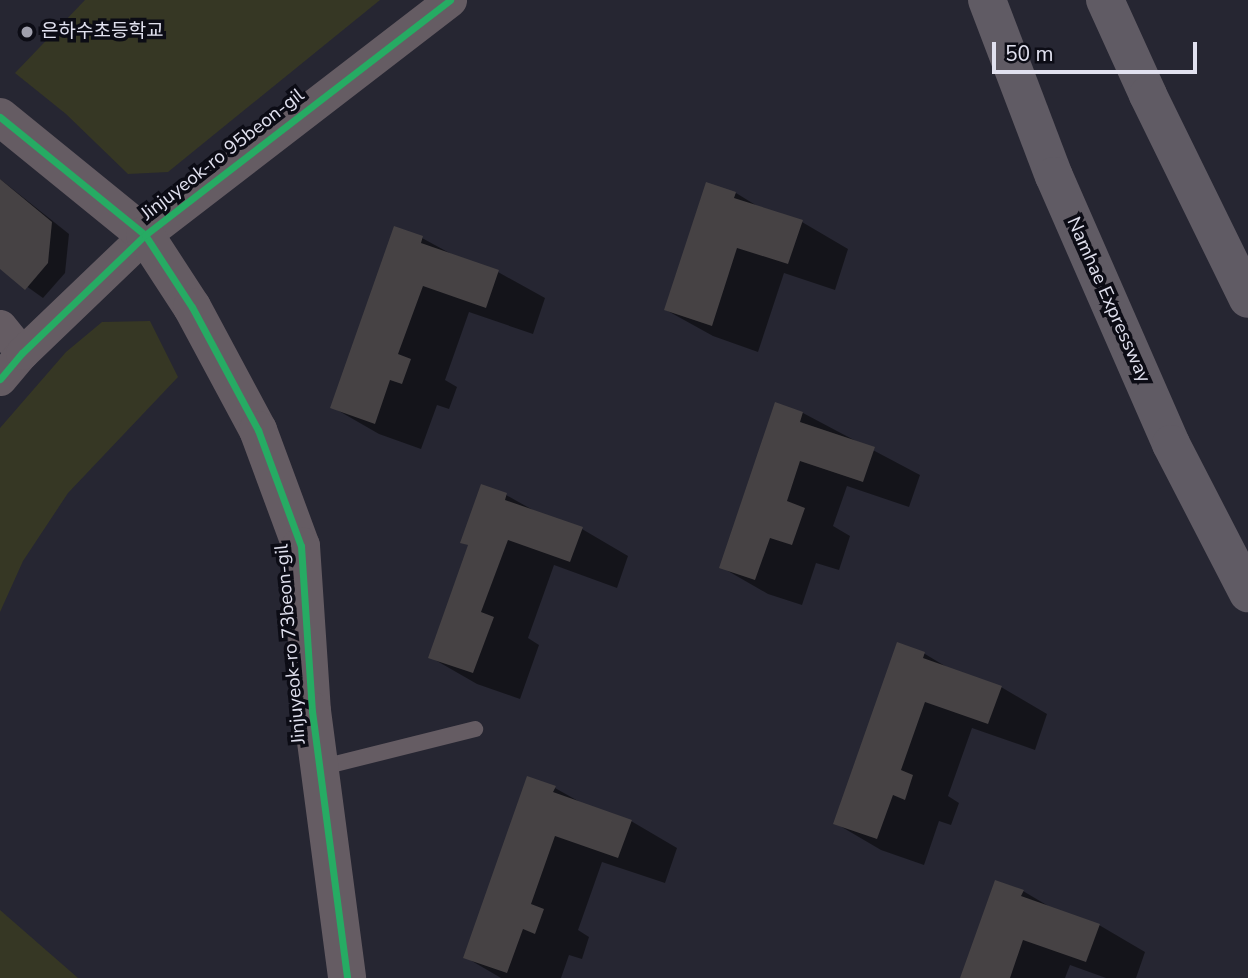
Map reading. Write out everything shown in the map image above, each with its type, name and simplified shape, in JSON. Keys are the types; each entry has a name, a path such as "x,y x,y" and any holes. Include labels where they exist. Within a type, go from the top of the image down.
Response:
{"highway":[{"name":"Namhae Expressway","path":"987,0 1054,176 1171,444 1248,593"},
{"path":"1105,0 1148,95 1248,299"}],"street":[{"name":"Jinjuyeok-ro 95beon-gil","path":"0,379 22,353 145,235 450,0"},
{"name":"Jinjuyeok-ro 73beon-gil","path":"0,117 145,235 192,307 258,430 301,546 312,710 347,978"},
{"path":"0,326 22,353"}],"lane":[{"path":"319,768 475,729"}],"green space":[{"path":"85,0 380,0 168,172 128,174 66,114 15,73"},
{"path":"150,321 178,377 68,493 23,561 0,612 0,428 66,352 102,322"},
{"path":"0,910 78,978 0,978"}],"building":[{"path":"0,179 52,222 48,263 25,290 0,269"},
{"path":"706,182 736,192 734,198 803,220 788,264 737,248 712,326 664,310"},
{"path":"394,226 423,236 421,243 499,270 486,308 423,286 398,354 411,359 402,384 390,380 375,424 330,408"},
{"path":"775,402 803,412 800,422 875,447 863,482 800,461 787,501 805,508 792,545 770,538 755,580 719,568"},
{"path":"481,484 507,493 505,500 583,527 570,562 508,540 481,612 494,617 473,673 428,658 468,545 460,543"},
{"path":"897,642 925,652 923,658 1002,686 988,724 925,702 901,770 913,775 905,800 893,795 877,839 833,824"},
{"path":"527,776 556,786 553,792 632,820 618,858 555,836 531,904 544,909 535,934 523,929 507,973 463,958"},
{"path":"995,880 1024,890 1021,896 1100,924 1086,962 1023,940 1010,978 960,978"}],"cycle path":[{"path":"0,379 22,353 145,235 450,0"},
{"path":"0,117 145,235 192,307 258,430 301,546 312,711 347,978"}],"place":[{"name":"은하수초등학교","path":"27,32"}]}
